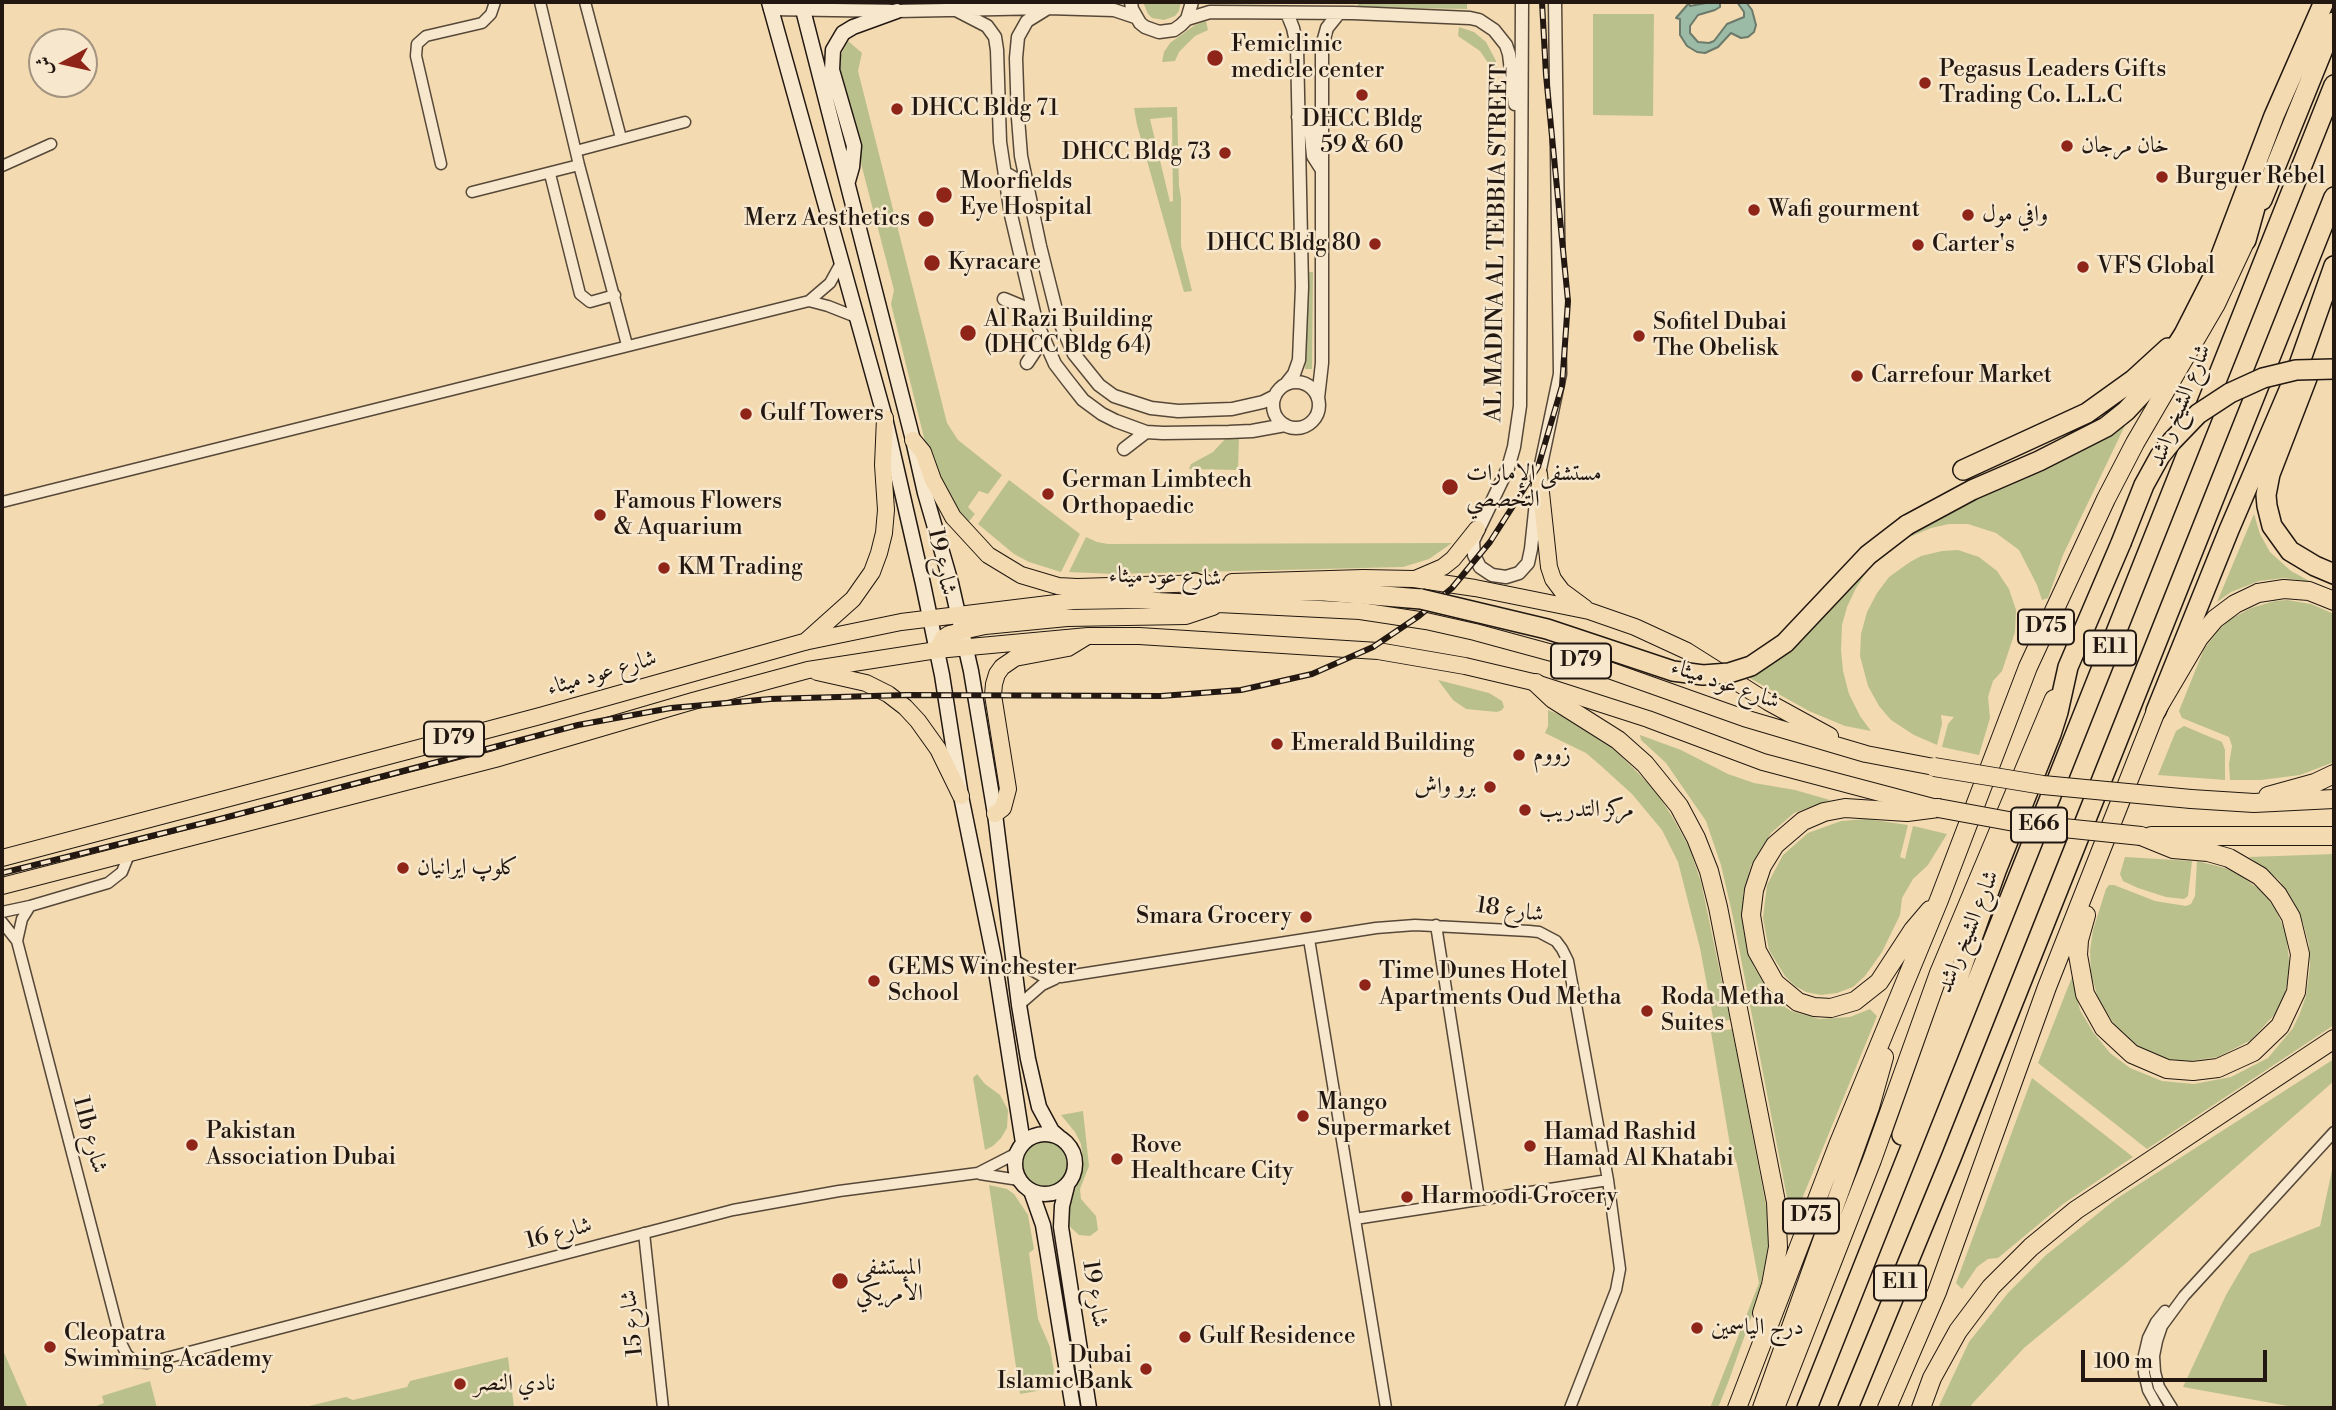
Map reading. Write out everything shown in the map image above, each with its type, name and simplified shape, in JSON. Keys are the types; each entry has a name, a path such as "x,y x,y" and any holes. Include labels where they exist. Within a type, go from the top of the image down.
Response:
{"highway":[{"path":"1195,583 1211,590 1324,591 1421,599 1547,629 1673,671 1703,676 1729,673 1751,666 1785,643 1868,555 1907,525 1962,495 2039,461 2106,427 2154,382 2184,334 2220,260 2274,116 2323,2"},
{"path":"2246,240 2270,158 2330,2"},
{"path":"2246,240 2334,22"},
{"name":"شارع الشيخ راشد","path":"1807,1408 2334,85"},
{"name":"E11","path":"1848,1408 1951,1158 2334,197"},
{"name":"شارع الشيخ راشد","path":"1735,1408 1838,1145 1939,900 2014,701 2078,555 2135,443 2216,304 2246,240"},
{"path":"1895,1408 2047,987 2229,530 2295,376 2334,266"},
{"path":"2323,301 2319,341 2270,474 2267,506 2272,526 2290,551 2334,574"},
{"path":"1963,471 2087,413 2133,380 2184,334"},
{"path":"1774,1408 1872,1160 1939,973 2144,485 2160,456 2178,434 2198,414 2230,393 2263,378 2297,370 2334,369"},
{"path":"2156,711 2199,638 2215,619 2235,604 2258,593 2284,589 2309,591 2334,601"},
{"path":"1884,1211 1909,1111 1996,871 2051,734 2068,667"},
{"path":"1536,682 1553,699 1618,740 1657,777 1679,806 1692,830 1714,889 1778,1217 1771,1285 1735,1408"},
{"name":"شارع عود ميثاء","path":"1934,767 2043,785 2191,799 2254,803 2334,799"},
{"path":"2254,803 2334,774"},
{"path":"1938,808 1907,812 1845,808 1824,812 1804,821 1775,845 1762,866 1754,890 1752,927 1762,963 1783,991 1806,1005 1839,1007 1855,1001 1879,982 1913,930 1939,900"},
{"name":"E66","path":"1938,808 2025,824 2141,836 2334,836"},
{"path":"2107,837 2104,861 2082,926 2078,955 2081,981 2096,1018 2122,1047 2155,1065 2193,1071 2230,1064 2253,1052 2272,1036 2292,1004 2299,979 2300,954 2291,917 2270,885 2239,862 2218,854 2162,846 2141,836"},
{"path":"1762,1408 1870,1107 1882,1067 1888,1025"},
{"path":"1920,1408 1932,1378 1958,1331 1991,1287 2031,1247 2076,1210 2334,1039"},
{"path":"1887,1408 1924,1325"}],"main road":[{"name":"شارع 19","path":"769,5 886,418 930,618 961,796 994,958 1020,1148"},
{"name":"شارع 19","path":"802,6 966,647 995,814 1019,1004 1039,1107 1052,1131 1059,1137"},
{"path":"848,182 854,146 832,69 833,50 843,33 897,11"},
{"path":"804,642 853,599 872,572 879,553 886,510 883,457 886,418"},
{"path":"913,440 923,452 938,490 953,517 988,555 1021,575 1077,587 1336,578 1414,579 1462,585 1590,611 1635,627 1687,651 1778,707 1866,754"},
{"path":"1539,474 1547,552 1553,579 1570,599 1590,611"},
{"path":"1414,579 1443,567 1453,559 1477,529"},
{"name":"شارع عود ميثاء","path":"6,853 527,720 804,642 930,618 960,622 1036,604 1094,600 1389,614 1475,632 1589,663 1744,718 1866,754 1934,767"},
{"path":"937,650 943,638 960,622"},
{"path":"995,814 1003,808 1008,789 993,695 997,674 1015,658 1068,648 1088,636"},
{"name":"D79","path":"2,886 495,759 808,670 937,650 1088,636 1139,636 1378,651 1465,666 1536,682 1648,719 1752,758 1938,808"},
{"path":"808,670 866,683 888,694 905,707 938,749 961,796"},
{"path":"1040,1134 1059,1137 1071,1148 1076,1164 1072,1180 1067,1186 1049,1194 1031,1191 1019,1180 1015,1166 1020,1148 1031,1137 1040,1134"},
{"name":"شارع 19","path":"1067,1186 1061,1227 1089,1408"},
{"name":"شارع 19","path":"1031,1191 1043,1225 1073,1408"}],"street":[{"path":"441,164 416,56 417,44 426,36 482,23 491,14 495,2"},
{"path":"540,2 579,165 627,345"},
{"path":"585,2 621,138"},
{"path":"1131,2 1135,17"},
{"path":"1187,19 1192,2"},
{"name":"AL MADINA AL TEBBIA STREET","path":"1522,2 1520,406 1508,468 1473,541 1474,555 1480,568 1492,575 1506,578 1519,573 1528,563 1539,474 1560,374 1555,2"},
{"path":"769,5 897,11 1048,8 1114,10 1135,17 1145,27 1159,32 1174,30 1187,19 1210,12 1470,18 1487,24 1501,37 1509,54 1516,118 1522,131"},
{"path":"1048,8 1027,21 1021,30 1016,58 1020,147 1058,318 1074,354 1099,385 1114,396 1151,408 1178,411 1238,408 1264,402 1275,396 1297,367 1302,287 1297,46 1287,13"},
{"path":"956,10 987,26 995,37 1004,177 1033,312 1055,364 1083,400 1116,421 1146,432 1178,434 1240,432 1285,425 1295,427 1310,423 1318,409 1322,363 1322,46 1327,28 1339,13"},
{"path":"1298,117 1305,114 1309,117 1313,156 1322,170"},
{"path":"576,151 685,122"},
{"path":"2,166 51,144"},
{"path":"472,192 579,165"},
{"path":"550,174 580,294 590,302 615,295"},
{"path":"1004,177 1009,175 1017,180 1030,237 1040,246"},
{"path":"2,502 808,301 830,283 841,263"},
{"path":"1004,299 1033,312"},
{"path":"808,301 856,317"},
{"path":"1027,363 1043,340"},
{"path":"1286,384 1305,384 1318,398"},
{"path":"1275,396 1273,409 1285,425"},
{"path":"1124,449 1146,432"},
{"path":"2,912 108,883 122,872 130,852"},
{"path":"17,941 22,919 30,906"},
{"name":"11b شارع","path":"2,922 17,941 122,1338 134,1357"},
{"path":"1436,925 1479,1199"},
{"name":"شارع 18","path":"1014,960 1042,976 1061,977 1376,928 1436,925 1539,932 1548,936 1562,949 1567,961 1608,1180 1619,1258 1619,1279 1570,1408"},
{"path":"1309,939 1386,1408"},
{"name":"شارع 18","path":"1019,1004 1042,985 1061,977"},
{"path":"2172,1408 2159,1387 2155,1372 2154,1356 2162,1326 2184,1296 2334,1132"},
{"name":"شارع 16","path":"978,1173 1020,1148"},
{"name":"شارع 16","path":"134,1357 156,1360 733,1210 978,1173 1019,1180"},
{"path":"1355,1219 1608,1180"},
{"name":"شارع 15","path":"644,1233 663,1408"},
{"path":"2158,1408 2148,1390 2144,1355 2156,1322 2166,1309 2184,1296"}],"green space":[{"path":"1143,2 1181,2 1175,16 1164,20 1152,18"},
{"path":"1358,2 1467,4 1467,9 1358,7"},
{"path":"1593,14 1654,14 1653,116 1593,115"},
{"path":"1206,21 1208,30 1195,36 1179,52 1175,61 1162,62 1170,43 1195,25"},
{"path":"1459,27 1474,32 1486,42 1496,61 1497,76 1480,51 1458,36"},
{"path":"848,41 862,53 858,71 947,423 958,440 1002,475 988,494 979,491 968,507 975,514 967,524 955,508 929,458 891,304 894,290 840,83 839,59"},
{"path":"1177,107 1181,246 1192,291 1184,292 1134,108","holes":["1172,117 1173,201 1170,202 1150,119"]},
{"path":"1308,272 1313,272 1312,369 1305,369"},
{"path":"2130,415 2063,555 2048,598 2042,600 2019,550 1996,533 1968,524 1931,528 1900,541 1868,570 1847,607 1842,625 1841,650 1849,694 1871,731 1845,726 1809,711 1746,676 1907,528"},
{"path":"1239,436 1238,470 1189,469 1191,464 1213,452 1227,437"},
{"path":"1009,480 1080,534 1061,572 1029,562 1014,554 978,524"},
{"path":"2254,514 2260,534 2270,552 2291,571 2311,582 2284,578 2259,581 2231,592 2217,602"},
{"path":"1086,537 1108,544 1452,543 1429,559 1403,567 1114,574 1069,572"},
{"path":"1958,550 1979,557 1997,571 2009,589 2016,610 2015,632 2002,671 1993,681 1988,697 1990,718 1979,755 1942,747 1948,724 1954,717 1941,715 1942,724 1937,745 1914,735 1891,720 1868,686 1860,656 1861,634 1867,612 1889,577 1921,556"},
{"path":"2287,600 2311,604 2334,614 2334,762 2300,775 2261,780 2230,780 2232,746 2229,737 2182,718 2179,711 2204,649 2220,629 2229,620 2251,608"},
{"path":"1438,680 1489,693 1502,701 1504,707 1497,712 1466,709 1453,700"},
{"path":"1548,710 1572,720 1614,749 1655,790 1673,818 1689,847 1701,882 1730,1020 1714,1023 1700,948 1678,862 1662,830 1632,794 1586,753 1545,733"},
{"path":"2184,726 2222,742 2225,750 2225,780 2158,775 2176,731"},
{"path":"1640,735 1754,783 1795,790 1830,800 1794,813 1771,833 1751,865 1743,895 1743,929 1754,967 1772,998 1791,1011 1819,1019 1850,1017 1870,1009 1877,1016 1797,1211 1790,1213 1721,865 1706,821 1666,763 1641,740"},
{"path":"1867,819 1908,825 1900,857 1905,859 1913,826 1947,834 1928,865 1913,879 1902,898 1900,915 1882,952 1865,976 1853,987 1837,993 1821,995 1806,992 1785,976 1769,950 1763,918 1767,885 1783,855 1808,833 1841,821"},
{"path":"2334,854 2334,1025 2147,1149 2038,1063 2072,977 2080,1010 2093,1032 2110,1053 2130,1068 2162,1081 2194,1084 2231,1077 2268,1058 2293,1028 2300,1013 2306,996 2310,966 2309,945 2303,923 2290,896 2279,880 2249,857"},
{"path":"2125,857 2192,861 2188,896 2184,899 2166,897 2123,881 2120,874"},
{"path":"2197,861 2238,874 2268,899 2286,932 2290,970 2285,993 2275,1014 2251,1040 2218,1057 2190,1061 2163,1058 2135,1046 2117,1029 2098,998 2091,974 2090,951 2093,930 2109,885 2155,901 2186,906 2191,904 2195,896"},
{"path":"1732,1029 1768,1216 1769,1249 1758,1298 1729,1380 1718,1408 1710,1408 1759,1283 1737,1164 1730,1145 1711,1032"},
{"path":"2334,1059 2334,1081 2124,1265 2024,1348 1970,1408 1938,1408 1969,1342 2008,1293 2046,1255 2116,1199"},
{"path":"977,1074 1000,1095 1008,1110 1007,1128 993,1146 985,1150 973,1078"},
{"path":"2032,1078 2133,1157 2063,1204 1998,1258 1988,1259 1977,1267 1962,1289 1956,1283"},
{"path":"1083,1111 1089,1166 1080,1189 1081,1199 1096,1216 1098,1230 1090,1236 1079,1235 1068,1225 1068,1206 1083,1160 1081,1144 1061,1115"},
{"path":"1045,1142 1054,1143 1061,1148 1066,1155 1066,1173 1061,1180 1054,1185 1045,1186 1036,1185 1029,1180 1024,1173 1023,1164 1024,1155 1029,1148 1036,1143"},
{"path":"2334,1161 2334,1408 2299,1408 2183,1387 2226,1295 2250,1254 2320,1226"},
{"path":"989,1185 1007,1189 1014,1194 1028,1215 1034,1249 1029,1253 1038,1319 1050,1347 1054,1371 1051,1383 1043,1390 1020,1394"},
{"path":"2,1348 28,1408 2,1408"},
{"name":"نادي النصر","path":"508,1357 514,1408 301,1408 346,1397 353,1400 407,1387 410,1381"},
{"path":"150,1381 157,1408 91,1408 104,1403 102,1396"}],"shaded area":[{"path":"1720,2 1720,7 1698,15 1690,26 1690,33 1698,42 1714,41 1727,24 1744,17 1744,12 1737,2 1746,2 1752,10 1756,25 1754,32 1741,38 1731,33 1718,47 1705,53 1687,46 1680,35 1680,19 1676,18 1689,3 1690,6"}],"railway":[{"path":"2,873 578,725 671,708 770,699 906,695 1161,696 1241,690 1312,674 1373,647 1419,616 1452,588 1490,542 1538,467 1562,386 1568,301 1546,75 1542,2"}],"place":[{"name":"Femiclinic medicle center","path":"1215,58"},
{"name":"Pegasus Leaders Gifts Trading Co. L.L.C","path":"1925,83"},
{"name":"DHCC Bldg 59 & 60","path":"1362,95"},
{"name":"DHCC Bldg 71","path":"897,109"},
{"name":"خان مرجان","path":"2067,146"},
{"name":"DHCC Bldg 73","path":"1225,153"},
{"name":"Burguer Rebel","path":"2162,177"},
{"name":"Moorfields Eye Hospital","path":"944,195"},
{"name":"Wafi gourment","path":"1754,210"},
{"name":"وافي مول","path":"1968,215"},
{"name":"Merz Aesthetics","path":"926,219"},
{"name":"DHCC Bldg 80","path":"1375,244"},
{"name":"Carter's","path":"1918,245"},
{"name":"Kyracare","path":"932,263"},
{"name":"VFS Global","path":"2083,267"},
{"name":"Al Razi Building (DHCC Bldg 64)","path":"968,333"},
{"name":"Sofitel Dubai The Obelisk","path":"1639,336"},
{"name":"Carrefour Market","path":"1857,376"},
{"name":"Gulf Towers","path":"746,414"},
{"name":"مستشفى الإمارات التخصصي","path":"1450,487"},
{"name":"German Limbtech Orthopaedic","path":"1048,494"},
{"name":"Famous Flowers & Aquarium","path":"600,515"},
{"name":"KM Trading","path":"664,568"},
{"name":"Emerald Building","path":"1277,744"},
{"name":"زووم","path":"1519,755"},
{"name":"برو واش","path":"1490,787"},
{"name":"مركز التدريب","path":"1525,810"},
{"name":"كلوپ ايرانيان","path":"403,868"},
{"name":"Smara Grocery","path":"1306,917"},
{"name":"GEMS Winchester School","path":"874,981"},
{"name":"Time Dunes Hotel Apartments Oud Metha","path":"1365,985"},
{"name":"Roda Metha Suites","path":"1647,1011"},
{"name":"Mango Supermarket","path":"1303,1116"},
{"name":"Pakistan Association Dubai","path":"192,1145"},
{"name":"Hamad Rashid Hamad Al Khatabi","path":"1530,1146"},
{"name":"Rove Healthcare City","path":"1117,1159"},
{"name":"Harmoodi Grocery","path":"1407,1197"},
{"name":"المستشفى الأمريكي","path":"840,1281"},
{"name":"درج الياسمين","path":"1697,1328"},
{"name":"Gulf Residence","path":"1185,1337"},
{"name":"Cleopatra Swimming Academy","path":"50,1347"},
{"name":"Dubai Islamic Bank","path":"1146,1369"},
{"name":"نادي النصر","path":"460,1384"}]}
